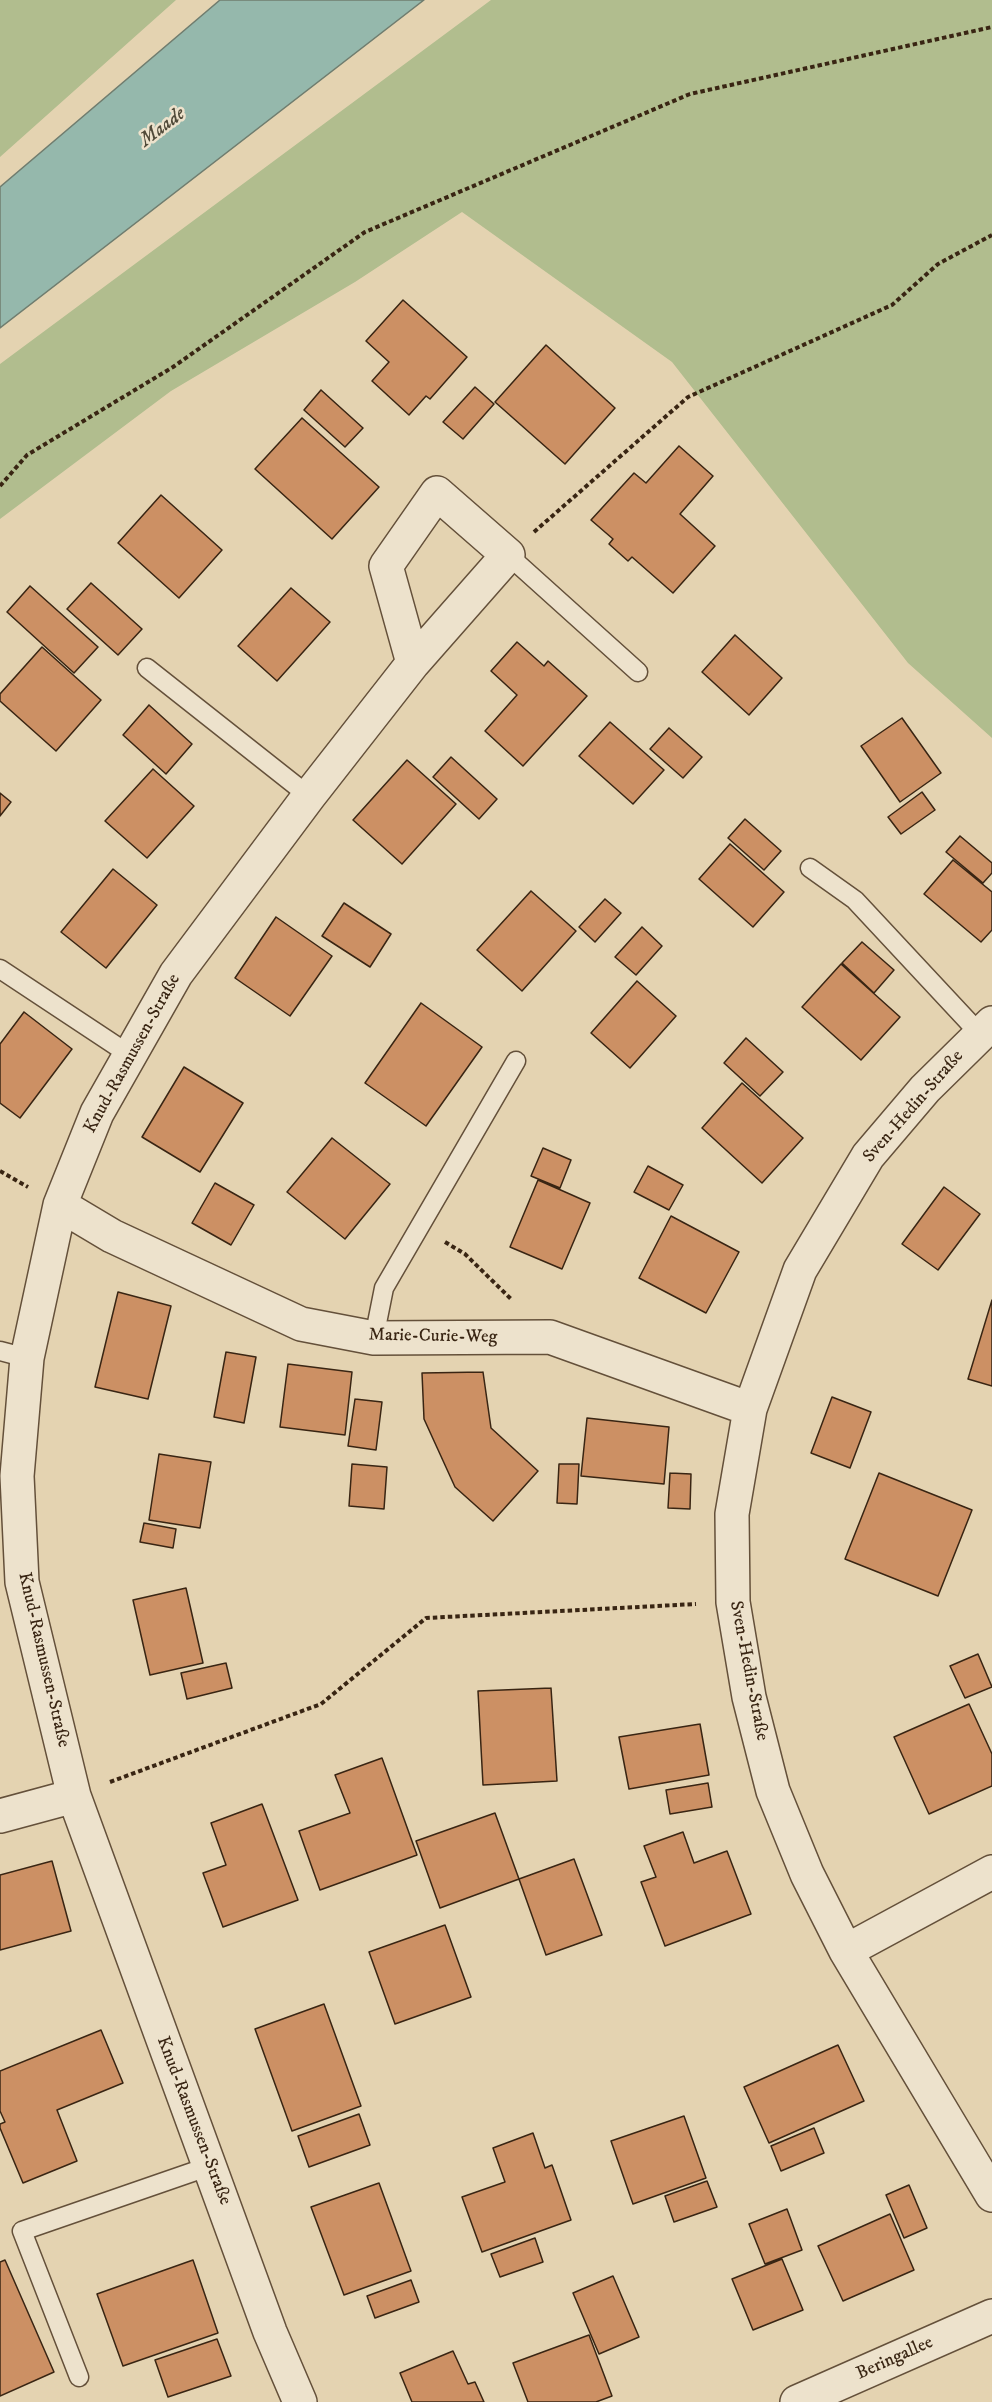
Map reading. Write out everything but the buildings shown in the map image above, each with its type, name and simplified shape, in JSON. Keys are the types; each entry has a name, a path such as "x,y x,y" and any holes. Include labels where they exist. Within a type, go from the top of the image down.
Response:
{"street":[{"path":"412,663 386,566 437,493 508,555"},
{"name":"Knud-Rasmussen-Straße","path":"300,2402 270,2332 74,1796 22,1582 14,1354 60,1205 97,1113 176,974 412,663 508,555"},
{"name":"Sven-Hedin-Straße","path":"986,1028 925,1089 868,1156 800,1270 750,1409 732,1514 733,1602 749,1697 773,1791 807,1874 846,1951 992,2195"},
{"name":"Marie-Curie-Weg","path":"60,1205 112,1236 301,1324 374,1338 550,1337 750,1409"},
{"path":"0,1816 74,1796"},
{"path":"846,1951 992,1872"},
{"name":"Beringallee","path":"797,2402 992,2316"}],"lane":[{"path":"508,555 638,672"},
{"path":"147,668 309,796"},
{"path":"810,868 855,900 986,1028"},
{"path":"0,969 130,1055"},
{"path":"374,1338 384,1288 516,1061"},
{"path":"79,2377 22,2232 210,2166"}],"path":[{"path":"0,486 27,454 173,367 365,232 690,94 992,27"},
{"path":"508,555 688,397 892,305 938,264 992,235"},
{"path":"419,1227 465,1254 550,1337"},
{"path":"74,1796 321,1704 426,1618 733,1602"}],"green space":[{"path":"0,0 176,0 0,157"},
{"path":"491,0 992,0 992,738 908,663 672,362 462,212 355,282 171,391 0,519 0,364"}],"water":[{"name":"Maade","path":"220,0 424,0 0,328 0,187"}]}
